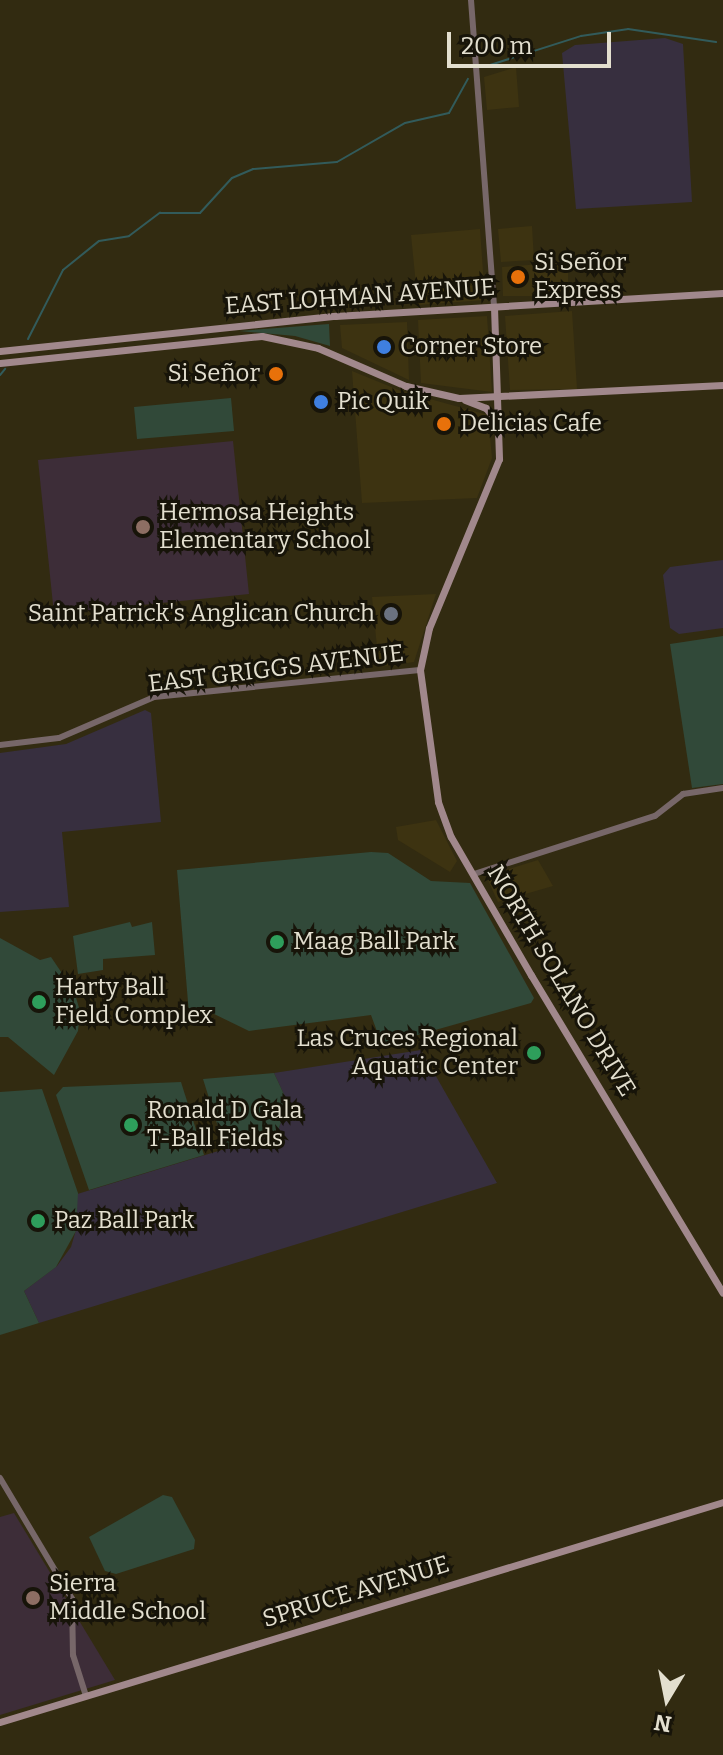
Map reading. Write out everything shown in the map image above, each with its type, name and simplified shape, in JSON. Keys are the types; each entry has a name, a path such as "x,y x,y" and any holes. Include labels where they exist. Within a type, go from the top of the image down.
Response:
{"main road":[{"name":"EAST LOHMAN AVENUE","path":"0,351 63,342 335,316 723,293"},
{"name":"NORTH SOLANO DRIVE","path":"494,307 502,430 494,478 429,628 420,670 438,802 474,874 723,1293"},
{"name":"EAST LOHMAN AVENUE","path":"0,363 230,338 297,342 415,389 459,398"},
{"path":"459,398 501,399 723,385"},
{"path":"459,398 486,408 502,430"},
{"name":"SPRUCE AVENUE","path":"0,1722 723,1502"}],"street":[{"path":"471,0 494,307"},
{"name":"EAST GRIGGS AVENUE","path":"0,745 59,738 154,697 420,670"},
{"path":"474,874 655,816 683,794 723,788"},
{"path":"0,1478 72,1599 75,1665 86,1696"}],"shaded area":[{"path":"665,38 683,44 692,202 576,209 562,53 575,45"},
{"path":"516,67 519,107 487,110 484,77"},
{"path":"532,226 534,260 501,262 498,229"},
{"path":"480,229 485,300 418,305 411,235"},
{"path":"568,262 568,296 503,296 502,267"},
{"path":"572,311 577,389 510,390 505,316"},
{"path":"487,316 492,392 421,383 418,320"},
{"path":"407,322 409,380 342,348 340,325"},
{"path":"352,371 401,391 488,415 492,458 477,498 362,503"},
{"name":"Hermosa Heights Elementary School","path":"233,441 249,594 54,614 38,460"},
{"path":"723,560 723,628 679,634 670,628 663,575 670,567"},
{"path":"436,594 414,662 379,667 372,597"},
{"path":"145,710 151,713 161,822 62,832 69,907 0,912 0,753 66,744"},
{"path":"436,820 457,861 450,872 398,840 396,827"},
{"path":"538,860 553,886 498,902 486,876"},
{"path":"421,1050 497,1183 39,1323 24,1291 57,1266 71,1247 76,1230 74,1195 277,1133 288,1103 274,1073"},
{"name":"Sierra Middle School","path":"14,1513 115,1680 0,1715 0,1517"}],"green space":[{"path":"329,324 330,346 295,336 239,331"},
{"path":"231,398 234,431 137,439 134,407"},
{"path":"723,636 723,784 692,788 670,644"},
{"path":"388,853 431,881 470,883 534,998 531,1003 382,1045 371,1015 249,1031 212,1013 189,1014 177,870"},
{"path":"130,922 132,927 152,922 155,955 103,959 103,970 78,974 73,936"},
{"name":"Harty Ball Field Complex","path":"0,938 40,960 51,957 74,991 80,1011 78,1031 54,1075 8,1037 0,1037"},
{"path":"274,1073 288,1103 277,1133 225,1149 203,1079"},
{"name":"Ronald D Gala T-Ball Fields","path":"181,1082 204,1155 89,1190 56,1095 63,1087"},
{"name":"Paz Ball Park","path":"42,1089 78,1193 76,1231 56,1267 24,1291 39,1323 0,1335 0,1092"},
{"path":"163,1495 172,1497 195,1540 194,1549 116,1574 105,1571 89,1537"}],"waterway":[{"path":"487,66 581,36 628,29 716,42"},
{"path":"28,339 63,270 99,241 129,236 160,213 200,213 232,178 253,169 337,162 405,123 449,113 468,79"},
{"path":"0,375 5,369"}],"place":[{"name":"Si Señor Express","path":"518,277"},
{"name":"Corner Store","path":"384,347"},
{"name":"Si Señor","path":"276,374"},
{"name":"Pic Quik","path":"321,402"},
{"name":"Delicias Cafe","path":"444,424"},
{"name":"Hermosa Heights Elementary School","path":"143,527"},
{"name":"Saint Patrick's Anglican Church","path":"391,614"},
{"name":"Maag Ball Park","path":"277,942"},
{"name":"Harty Ball Field Complex","path":"39,1002"},
{"name":"Las Cruces Regional Aquatic Center","path":"534,1053"},
{"name":"Ronald D Gala T-Ball Fields","path":"131,1125"},
{"name":"Paz Ball Park","path":"38,1221"},
{"name":"Sierra Middle School","path":"33,1598"}]}
